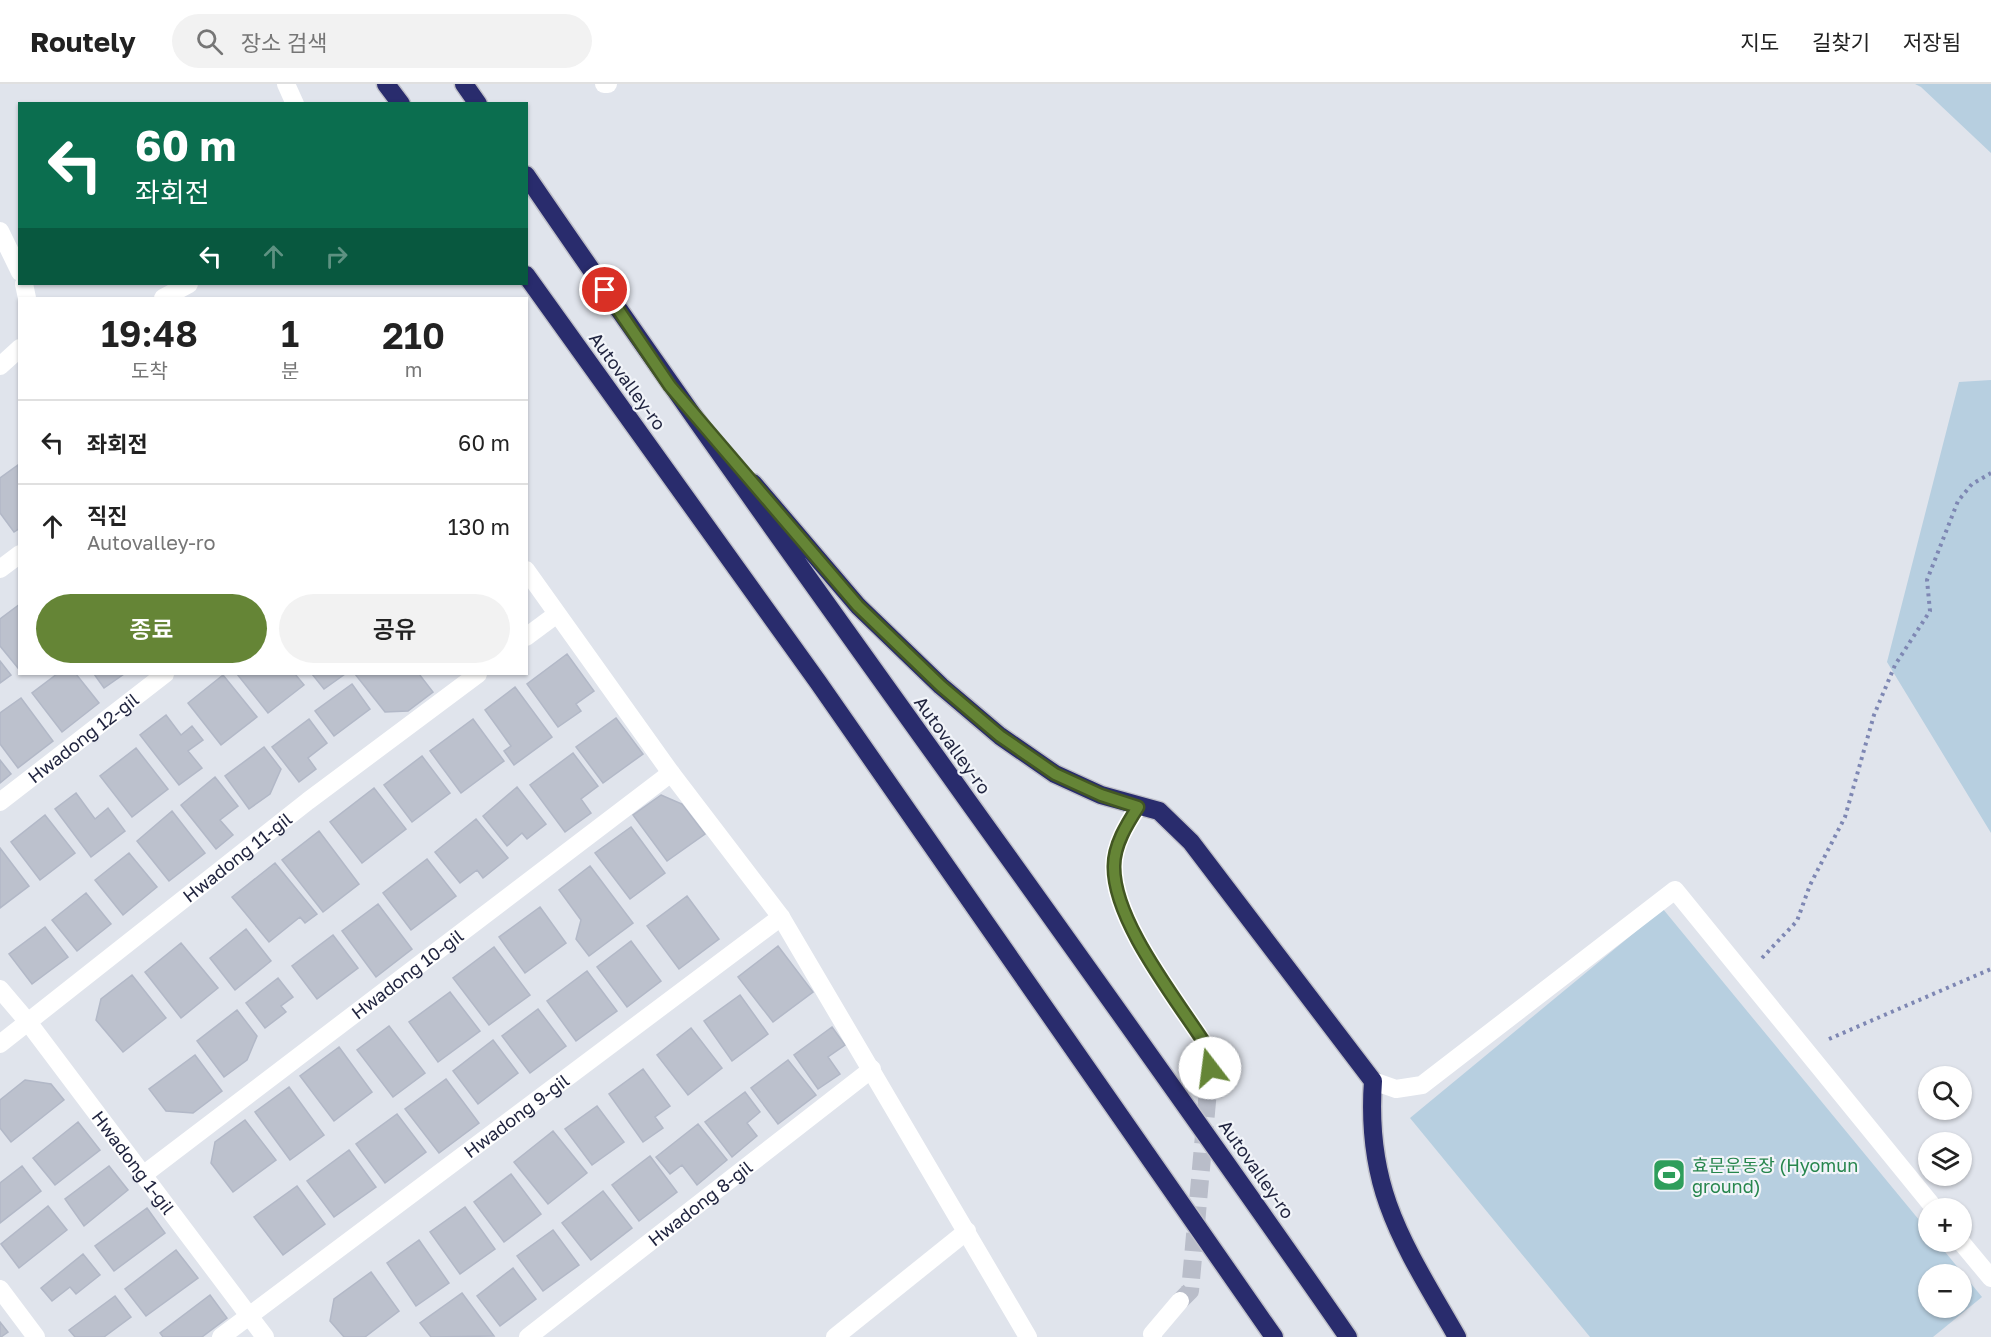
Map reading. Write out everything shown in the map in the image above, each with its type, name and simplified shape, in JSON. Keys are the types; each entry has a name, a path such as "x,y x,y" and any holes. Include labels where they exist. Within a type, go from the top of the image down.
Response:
{"highway":[{"path":"386,84 400,102"},
{"path":"464,84 477,102"},
{"name":"Autovalley-ro","path":"528,178 670,386 1229,1165 1348,1337"},
{"name":"Autovalley-ro","path":"528,278 818,682 1274,1337"},
{"path":"670,386 858,606 941,686 1000,736 1055,774 1101,795 1158,811 1176,825 1191,842 1373,1081 1371,1119 1374,1151 1386,1205 1403,1243 1456,1337"}],"lane":[{"path":"286,84 294,102"},
{"path":"0,231 18,268"},
{"path":"165,297 187,285"},
{"path":"0,366 18,350"},
{"path":"0,569 18,556"},
{"path":"528,573 671,773 781,917 1028,1337"},
{"path":"528,636 557,614"},
{"name":"Hwadong 12-gil","path":"0,802 164,675"},
{"name":"Hwadong 11-gil","path":"0,1044 308,801 477,675"},
{"name":"Hwadong 10-gil","path":"143,1175 671,773"},
{"path":"1138,807 1119,842 1114,865 1119,898 1129,926 1207,1047 1210,1068"},
{"path":"1373,1081 1396,1089 1422,1085 1674,890 1926,1198"},
{"name":"Hwadong 9-gil","path":"221,1337 781,917"},
{"name":"Hwadong 1-gil","path":"0,989 28,1022 265,1337"},
{"name":"Hwadong 8-gil","path":"528,1337 872,1069"},
{"path":"835,1337 967,1231"},
{"path":"1969,1252 1991,1278"},
{"path":"0,1289 36,1337"},
{"path":"1153,1337 1152,1334 1180,1301"}],"path":[{"path":"1744,976 1797,921 1810,885 1845,817 1874,715 1895,665 1930,611 1927,580 1958,501 1972,484 1991,473"},
{"path":"1805,1050 1991,969"}],"shaded area":[{"path":"1915,84 1991,84 1991,153 1921,87"},
{"path":"1991,380 1991,833 1887,662 1959,382"},
{"name":"효문운동장 (Hyomun ground)","path":"1663,909 1918,1219 1918,1252 1945,1252 1955,1264 1918,1264 1918,1318 1956,1318 1933,1337 1590,1337 1410,1118"},
{"name":"효문운동장 (Hyomun ground)","path":"1972,1285 1982,1297 1972,1305"}],"building":[{"path":"18,465 18,529 14,532 0,513 0,478"},
{"path":"18,606 18,668 0,646 0,619"},
{"path":"567,654 594,691 576,704 581,711 558,727 527,684"},
{"path":"0,661 11,675 0,683"},
{"path":"56,675 77,675 99,703 62,732 32,693"},
{"path":"95,675 123,675 104,688"},
{"path":"223,675 257,717 221,745 188,703"},
{"path":"238,675 296,675 304,685 268,713"},
{"path":"313,675 344,675 324,689"},
{"path":"356,675 420,675 433,692 408,711 385,712"},
{"path":"352,684 370,709 334,736 315,711"},
{"path":"515,687 552,737 514,765 504,751 511,746 485,710"},
{"path":"21,698 53,741 18,768 0,744 0,713"},
{"path":"166,715 181,735 192,726 203,740 188,751 202,768 179,785 140,735"},
{"path":"616,718 643,754 603,783 576,747"},
{"path":"309,719 327,743 308,758 316,769 299,782 272,747"},
{"path":"473,719 504,761 461,793 430,751"},
{"path":"264,747 281,769 270,794 249,809 225,776"},
{"path":"136,748 168,789 132,817 100,776"},
{"path":"573,753 598,786 581,799 591,813 565,832 530,785"},
{"path":"422,756 450,793 412,822 384,785"},
{"path":"0,760 11,774 0,783"},
{"path":"215,777 238,806 220,820 233,835 216,849 181,805"},
{"path":"517,787 546,824 527,839 522,833 507,846 483,816"},
{"path":"374,788 406,829 362,863 330,822"},
{"path":"76,793 95,819 108,808 125,831 91,857 55,809"},
{"path":"661,795 682,804 705,834 667,861 633,815"},
{"path":"172,811 205,853 169,881 137,841"},
{"path":"45,815 75,853 40,880 11,842"},
{"path":"476,819 508,858 483,878 477,870 460,883 435,852"},
{"path":"631,827 665,873 630,899 595,853"},
{"path":"319,831 359,884 323,912 282,860"},
{"path":"0,848 29,886 0,908"},
{"path":"129,853 157,887 123,915 95,880"},
{"path":"427,859 456,896 411,930 383,893"},
{"path":"275,863 317,914 305,923 300,917 269,942 232,897"},
{"path":"590,866 633,923 589,956 576,939 581,920 559,890"},
{"path":"86,893 111,924 77,951 52,920"},
{"path":"687,896 719,939 679,969 647,926"},
{"path":"378,904 412,949 376,977 342,931"},
{"path":"540,907 566,943 525,973 499,937"},
{"path":"45,927 68,957 32,984 9,954"},
{"path":"246,929 271,961 235,990 210,958"},
{"path":"333,935 358,968 317,999 292,966"},
{"path":"631,941 661,981 627,1007 597,967"},
{"path":"181,943 218,988 181,1018 145,972"},
{"path":"778,946 813,992 773,1022 738,977"},
{"path":"494,947 530,995 489,1025 453,978"},
{"path":"587,971 617,1011 576,1041 547,1001"},
{"path":"132,975 166,1018 123,1052 96,1020 101,999"},
{"path":"278,978 293,997 281,1006 286,1012 265,1028 246,1003"},
{"path":"450,992 480,1031 438,1062 409,1022"},
{"path":"740,995 768,1034 732,1061 704,1021"},
{"path":"538,1009 566,1046 530,1073 502,1036"},
{"path":"237,1010 257,1036 247,1060 224,1077 197,1041"},
{"path":"389,1026 425,1073 393,1097 357,1050"},
{"path":"832,1027 845,1045 828,1057 840,1074 818,1089 794,1055"},
{"path":"691,1028 722,1068 688,1095 657,1055"},
{"path":"493,1040 518,1073 478,1104 453,1071"},
{"path":"339,1047 372,1092 334,1121 300,1076"},
{"path":"195,1055 222,1091 193,1113 166,1111 149,1089"},
{"path":"788,1060 816,1095 778,1124 751,1088"},
{"path":"643,1069 670,1106 655,1117 663,1128 643,1142 609,1094"},
{"path":"446,1079 479,1123 439,1153 405,1109"},
{"path":"25,1080 51,1084 64,1100 11,1142 0,1128 0,1100"},
{"path":"289,1087 324,1135 290,1160 255,1112"},
{"path":"745,1092 760,1112 747,1123 757,1136 732,1157 705,1122"},
{"path":"597,1106 624,1142 592,1165 565,1129"},
{"path":"397,1114 426,1152 385,1183 356,1144"},
{"path":"245,1120 276,1160 233,1192 211,1163 215,1142"},
{"path":"78,1122 100,1150 55,1185 33,1158"},
{"path":"698,1124 727,1160 697,1185 682,1165 670,1174 656,1157"},
{"path":"553,1131 587,1173 548,1204 514,1162"},
{"path":"349,1150 376,1187 334,1217 307,1181"},
{"path":"650,1156 677,1192 639,1221 612,1185"},
{"path":"22,1166 41,1191 0,1223 0,1183"},
{"path":"109,1166 128,1190 84,1226 65,1199"},
{"path":"511,1174 541,1214 504,1242 474,1202"},
{"path":"297,1186 325,1224 283,1255 254,1217"},
{"path":"603,1191 632,1228 591,1260 562,1223"},
{"path":"48,1206 67,1230 19,1268 1,1244"},
{"path":"465,1207 495,1249 460,1274 430,1232"},
{"path":"147,1208 165,1233 114,1271 95,1246"},
{"path":"553,1230 579,1265 543,1291 517,1256"},
{"path":"419,1240 449,1283 416,1306 387,1263"},
{"path":"176,1250 198,1278 146,1316 125,1289"},
{"path":"83,1254 100,1275 76,1294 70,1287 52,1301 41,1288"},
{"path":"513,1268 536,1299 500,1326 477,1296"},
{"path":"371,1272 399,1311 365,1337 344,1337 330,1321 334,1299"},
{"path":"462,1293 494,1336 431,1337 420,1323"},
{"path":"210,1295 227,1318 202,1337 163,1337 160,1333"},
{"path":"115,1296 131,1317 104,1337 75,1337 69,1330"},
{"path":"0,1322 8,1332 1,1337 0,1337"}],"tunnel":[{"path":"1180,1301 1190,1291 1210,1068"}],"place":[{"name":"효문운동장 (Hyomun ground)","path":"1669,1175"}],"route":[{"path":"605,290 670,386 858,606 941,686 1000,736 1055,774 1101,795 1138,807 1127,823 1119,842 1114,865 1119,898 1129,926 1207,1047 1210,1068"}]}
